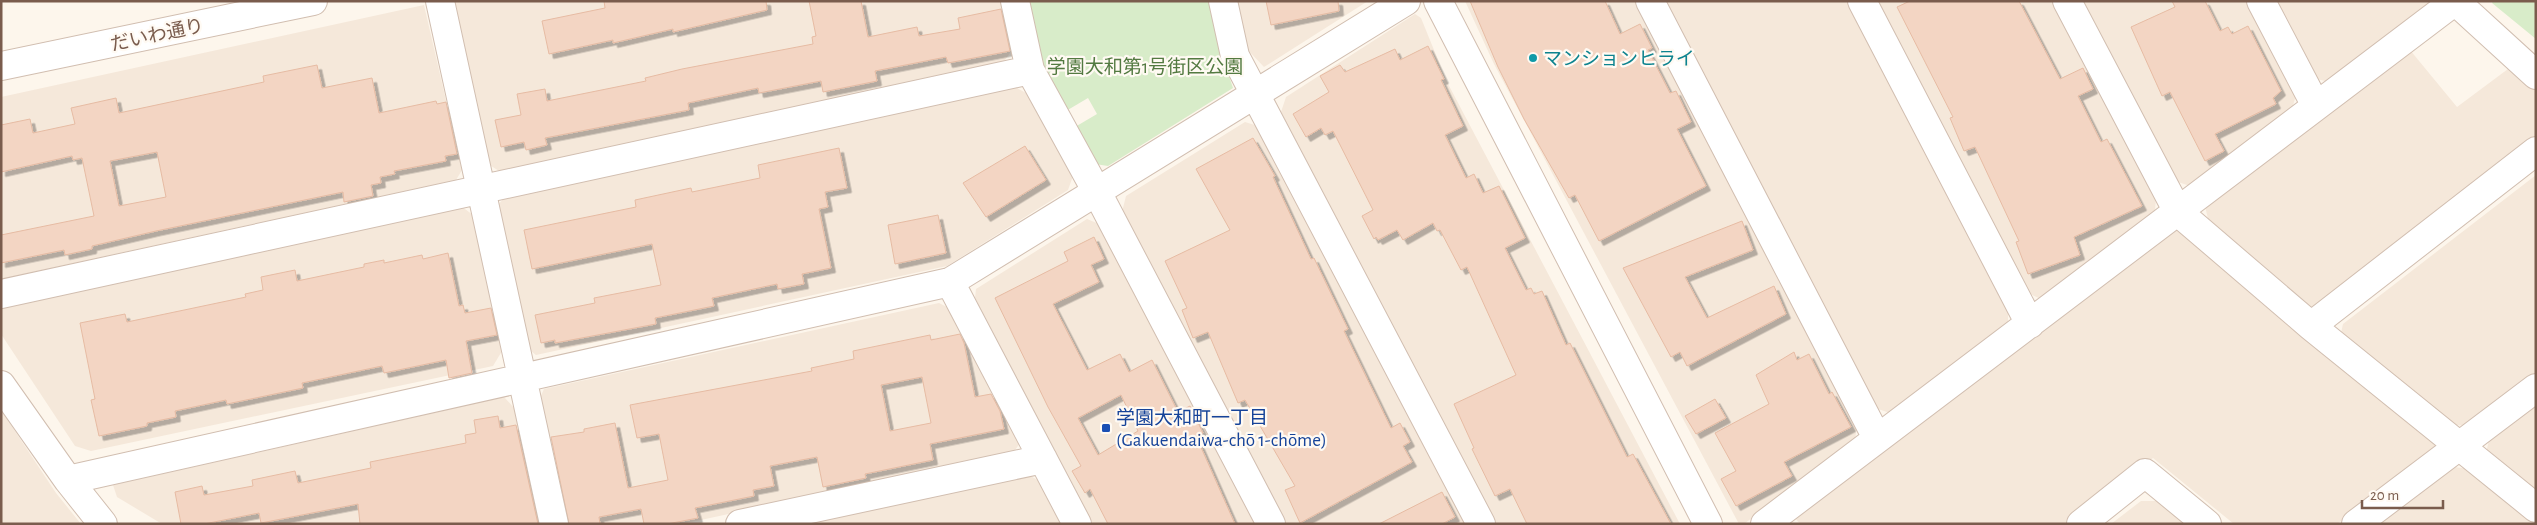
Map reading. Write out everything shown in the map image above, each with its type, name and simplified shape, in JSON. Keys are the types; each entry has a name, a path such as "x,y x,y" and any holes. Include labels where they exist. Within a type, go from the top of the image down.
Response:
{"street":[{"name":"だいわ通り","path":"1,66 313,1"},
{"path":"440,1 554,524"},
{"path":"1015,1 1030,70 1097,192 1271,524"},
{"path":"1223,1 1235,56 1481,524"},
{"path":"68,480 522,376 950,282 1255,92 1406,1"},
{"path":"1438,1 1708,524"},
{"path":"1650,1 1877,438"},
{"path":"1862,1 2030,324"},
{"path":"2067,1 2178,212 2311,326 2536,508"},
{"path":"2261,1 2316,106"},
{"path":"1765,524 2455,1 2536,74"},
{"path":"1,294 1030,70"},
{"path":"2311,326 2536,151"},
{"path":"950,282 1077,524"},
{"path":"1,385 68,480 106,521"},
{"path":"2356,524 2536,388"},
{"path":"740,524 1043,458"},
{"path":"2081,524 2145,473 2207,524"}],"shaded area":[{"path":"455,1 1002,1 1012,50 1003,63 499,171 488,164"},
{"path":"1236,1 1368,1 1264,67 1246,48"},
{"path":"1465,1 1635,1 1857,427 1855,439 1744,524 1739,524 1494,64"},
{"path":"1665,1 1847,1 2008,311 2008,323 1890,413 1878,409"},
{"path":"1876,1 2052,1 2156,199 2155,210 2041,299 2030,294"},
{"path":"2083,1 2246,1 2296,95 2292,109 2190,186 2178,182"},
{"path":"2276,1 2432,1 2329,82 2317,79"},
{"path":"424,5 462,170 456,180 1,279 1,97"},
{"path":"1415,14 1421,18 1447,82 1680,524 1496,524 1281,112 1286,97"},
{"path":"2410,50 2457,107 2512,66 2536,85 2536,145 2325,306 2312,307 2208,219 2205,206"},
{"path":"1015,87 1026,93 1073,176 1068,190 947,266 536,355 527,348 497,206 505,197"},
{"path":"1245,122 1258,126 1466,524 1285,524 1122,212 1126,196"},
{"path":"2536,175 2536,376 2470,426 2455,425 2341,333 2343,324"},
{"path":"461,206 473,215 502,351 493,366 91,451 75,446 1,334 1,306"},
{"path":"1087,219 1099,224 1256,524 1093,524 975,298 976,289"},
{"path":"2170,230 2182,230 2435,440 2435,450 2337,524 2234,524 2153,458 2067,524 1800,524 1795,518"},
{"path":"939,303 951,309 1020,443 1013,453 682,524 567,524 540,398 544,389"},
{"path":"504,397 516,410 540,524 162,524 117,497 113,485"},
{"path":"2536,405 2536,493 2486,453 2489,440"},
{"path":"1,410 56,493 81,524 1,524"},
{"path":"2454,467 2469,469 2536,524 2378,524"},
{"path":"1029,475 1041,482 1062,524 803,524"},
{"path":"2141,501 2166,501 2194,524 2111,524"}],"green space":[{"name":"学園大和第1号街区公園","path":"1028,1 1211,1 1222,55 1233,88 1108,166 1095,164 1075,127 1097,114 1088,98 1066,111 1043,71"},
{"path":"2493,1 2536,1 2536,39 2492,3"}],"building":[{"path":"604,1 766,1 767,10 673,32 673,29 613,43 613,40 549,54 542,21 605,8"},
{"path":"809,1 861,1 868,37 917,27 919,36 960,29 958,18 1001,9 1010,51 948,63 946,57 875,71 877,81 823,92 821,81 759,93 758,88 688,103 689,110 545,138 547,145 526,150 524,142 501,147 495,120 521,115 517,94 545,89 547,101 646,81 645,78 682,69 813,44 812,37 816,36"},
{"path":"1266,1 1338,1 1339,11 1271,25"},
{"path":"1470,1 1605,1 1620,34 1640,24 1652,48 1648,50 1670,93 1676,91 1691,122 1677,129 1706,186 1599,241 1575,195 1569,198 1524,119 1498,67"},
{"path":"1910,1 2019,1 2060,79 2083,68 2093,89 2078,96 2101,142 2107,139 2142,206 2074,237 2080,255 2028,274 2016,242 2019,241 1975,147 1964,151 1950,118 1953,117 1897,7"},
{"path":"2172,1 2205,1 2220,31 2228,27 2232,34 2248,26 2281,91 2273,98 2276,104 2215,134 2224,151 2205,161 2170,92 2162,96 2131,27 2175,7"},
{"path":"1428,46 1444,79 1441,80 1463,126 1445,135 1466,178 1474,174 1483,193 1499,186 1525,238 1505,248 1526,290 1531,288 1534,294 1542,291 1566,345 1570,343 1627,457 1633,454 1671,524 1527,524 1510,489 1495,496 1472,449 1474,448 1454,404 1516,375 1467,267 1461,270 1440,230 1437,231 1433,223 1403,240 1397,230 1378,240 1376,237 1374,239 1362,216 1373,210 1333,131 1325,135 1321,128 1306,137 1293,114 1329,92 1320,76 1340,65 1345,72 1395,49 1400,60"},
{"path":"317,65 322,88 372,78 379,113 436,101 437,104 446,102 457,154 445,156 446,161 394,171 395,174 380,177 381,183 371,185 373,196 344,202 343,192 156,231 92,246 92,249 65,255 64,250 1,263 1,235 94,216 82,158 73,160 72,156 1,172 1,125 30,119 33,133 75,124 71,108 116,98 119,113 264,82 263,76","holes":["157,152 166,197 119,206 110,161"]},
{"path":"1253,138 1275,176 1273,177 1311,259 1314,258 1348,329 1344,331 1391,428 1400,423 1410,442 1403,446 1412,462 1300,523 1285,490 1295,486 1245,400 1238,403 1208,332 1193,338 1182,310 1187,308 1165,261 1230,230 1196,169"},
{"path":"1025,146 1046,180 986,217 963,183"},
{"path":"839,148 847,188 825,192 828,207 819,209 831,268 802,274 804,284 778,289 777,284 712,298 714,306 655,318 656,324 555,343 555,340 541,343 535,315 595,303 594,298 661,285 652,244 532,269 524,230 636,207 635,200 691,188 692,192 760,178 758,165"},
{"path":"938,215 946,253 895,264 888,225"},
{"path":"1742,221 1753,250 1685,277 1707,318 1774,286 1786,314 1687,366 1680,352 1671,357 1623,268"},
{"path":"1094,237 1104,259 1091,265 1099,282 1053,304 1087,370 1120,354 1129,372 1152,360 1178,412 1190,406 1203,433 1196,436 1235,524 1108,524 1090,489 1085,493 1072,471 1081,466 1048,407 995,298 1068,261 1064,252","holes":["1121,395 1138,431 1098,455 1078,418"]},
{"path":"448,253 459,306 463,305 465,313 491,308 497,335 466,341 472,373 449,378 446,360 384,373 382,366 302,383 303,388 227,404 226,400 175,411 176,417 147,423 147,426 99,436 91,400 95,399 80,323 125,314 127,322 246,297 245,294 263,290 261,277 295,270 297,281 364,267 364,264 384,260 384,263 422,255 423,259"},
{"path":"960,334 964,343 975,397 991,394 1000,411 1004,429 930,444 933,460 865,474 866,478 823,487 817,457 770,466 774,486 753,490 754,496 695,508 698,518 667,524 644,524 641,509 599,517 600,524 569,524 551,437 584,432 584,429 615,423 628,488 668,480 659,434 637,438 630,405 812,371 811,368 854,359 853,351 930,335 931,340","holes":["922,377 931,423 890,431 881,385"]},
{"path":"1794,352 1797,360 1809,354 1829,394 1832,392 1851,427 1784,462 1792,476 1736,506 1721,479 1736,471 1715,433 1769,404 1756,375"},
{"path":"1715,399 1726,418 1696,434 1685,416"},
{"path":"498,416 500,428 516,425 538,524 360,524 358,504 261,523 259,513 204,524 181,524 175,492 202,486 204,495 253,486 252,480 295,471 298,483 371,468 370,462 466,443 465,435 476,433 474,420"},
{"path":"1442,492 1455,517 1442,524 1379,524"}],"place":[{"name":"マンションヒライ","path":"1533,58"},
{"name":"学園大和町一丁目 (Gakuendaiwa-chō 1-chōme)","path":"1106,428"}]}
